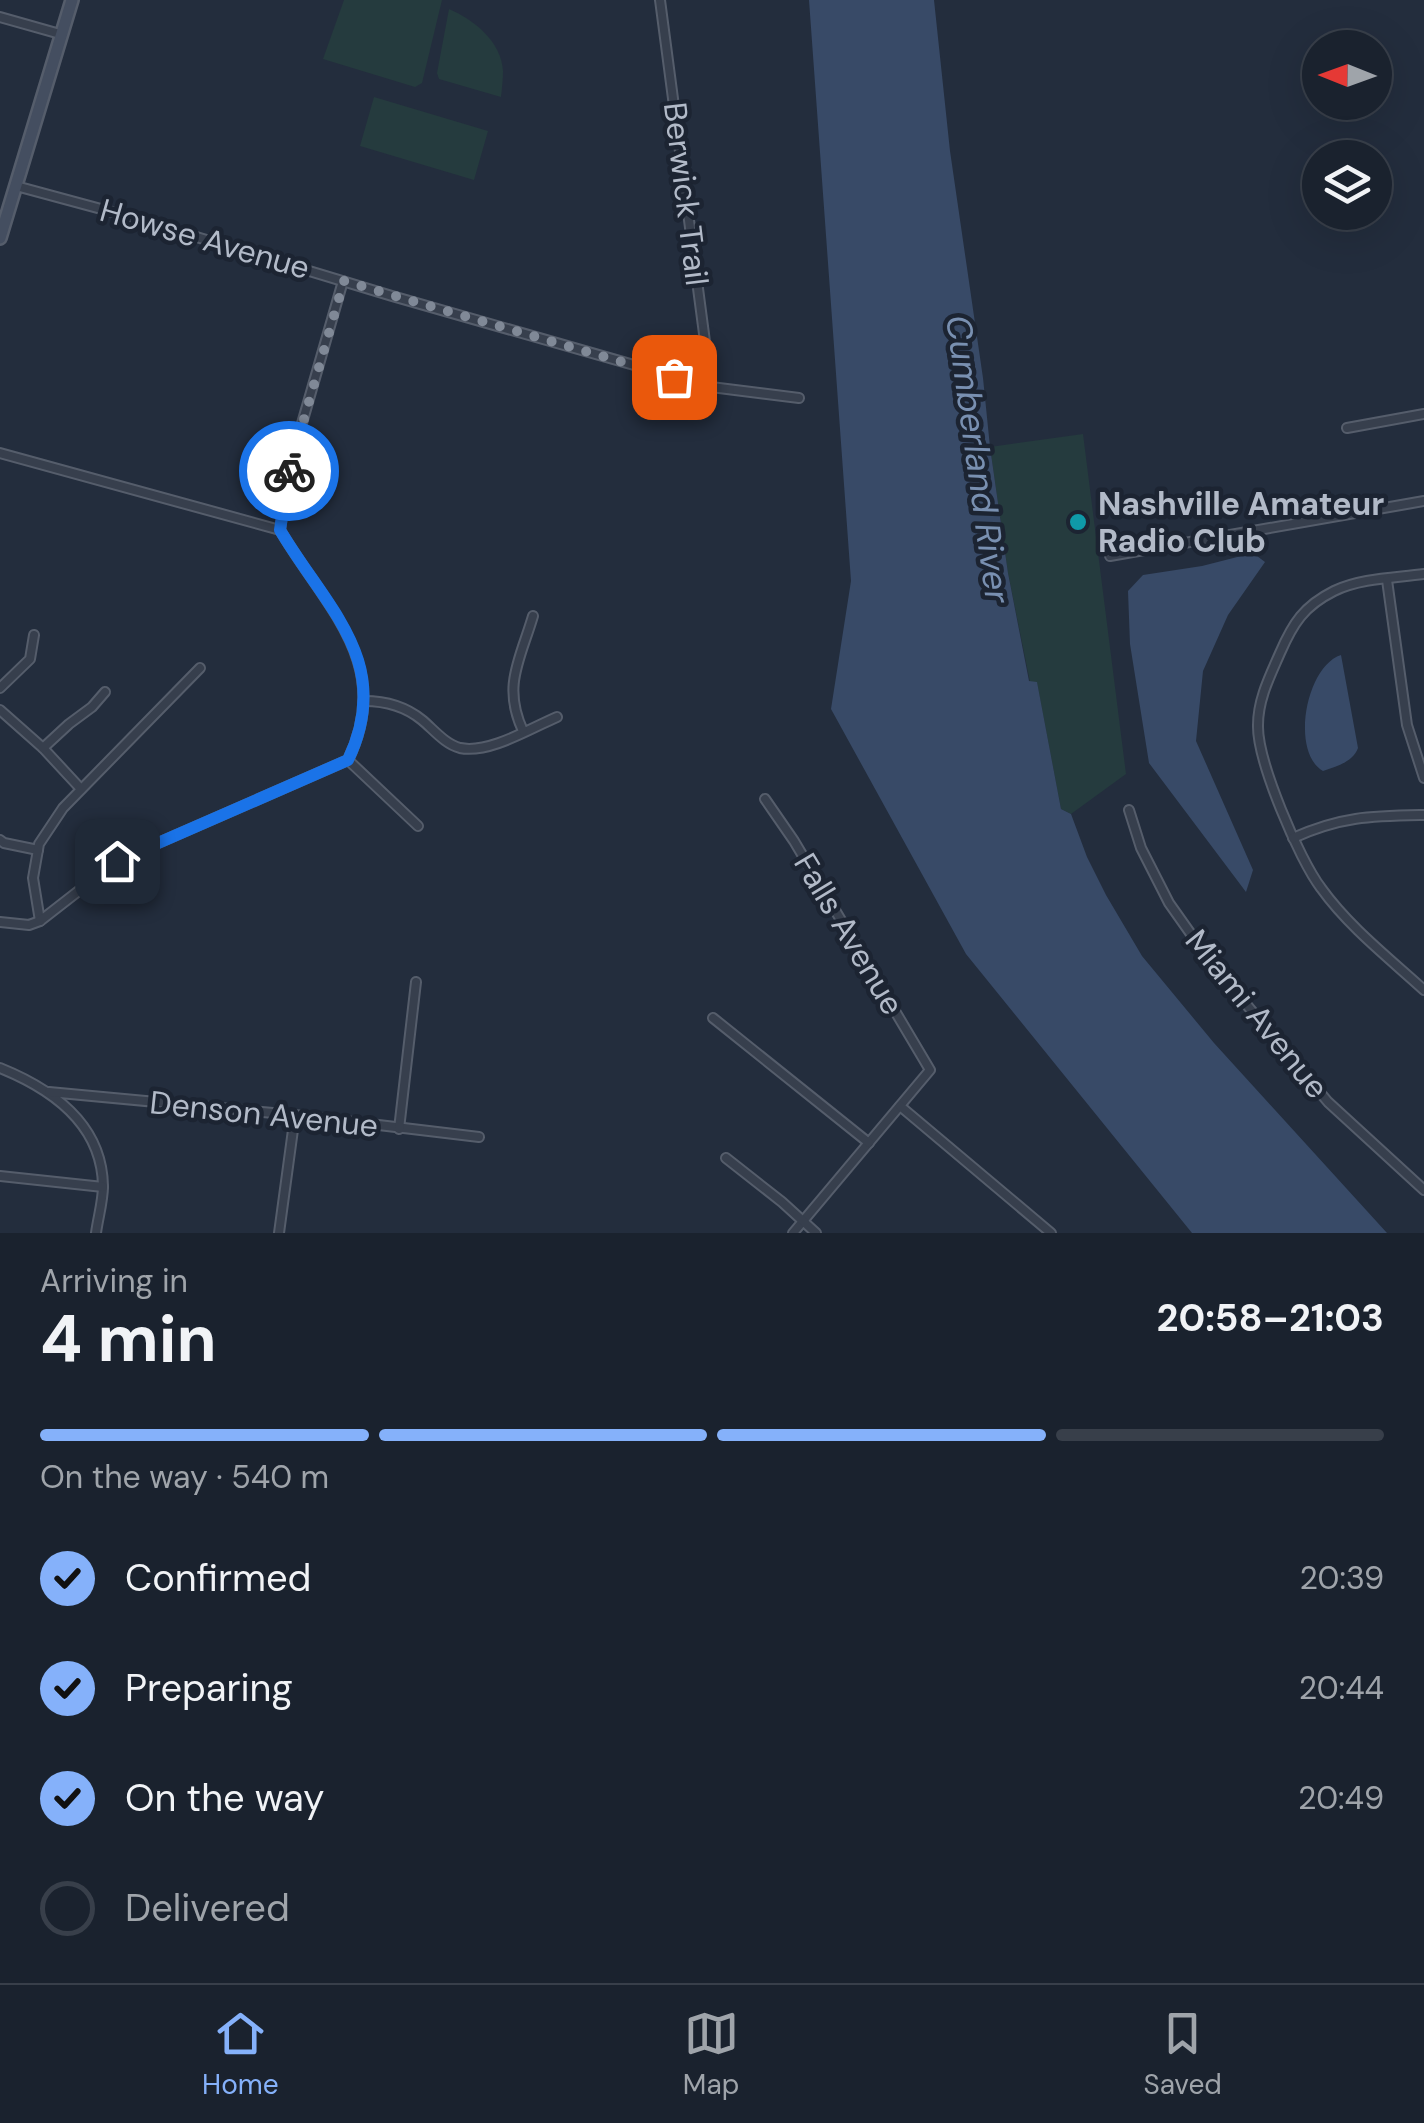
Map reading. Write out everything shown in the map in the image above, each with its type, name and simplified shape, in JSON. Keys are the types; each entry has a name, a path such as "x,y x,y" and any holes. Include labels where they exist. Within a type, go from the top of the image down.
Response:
{"main road":[{"path":"0,238 72,0"}],"street":[{"name":"Berwick Trail","path":"660,0 711,388"},
{"path":"0,17 60,34"},
{"name":"Howse Avenue","path":"16,186 711,388 799,398"},
{"path":"282,534 290,465 344,281"},
{"path":"1347,428 1424,414"},
{"path":"0,453 282,534 332,608 359,657 364,701 358,740 348,760 117,861 40,921 0,922"},
{"path":"1110,556 1424,501"},
{"path":"1424,574 1364,582 1336,590 1315,602 1293,624 1261,697 1258,725 1260,749 1293,838 1320,888 1338,910 1424,990"},
{"path":"1387,580 1408,725 1424,778"},
{"path":"523,731 514,711 513,686 533,616"},
{"path":"0,688 30,659 34,636"},
{"path":"40,921 33,878 39,844 63,808 200,668"},
{"path":"43,748 105,692"},
{"path":"364,701 382,701 402,708 460,748 494,745 557,717"},
{"path":"0,710 81,789"},
{"path":"348,760 418,826"},
{"name":"Falls Avenue","path":"765,799 794,841 929,1071 900,1106"},
{"name":"Miami Avenue","path":"1129,810 1140,848 1169,903 1210,961 1328,1102 1424,1190"},
{"path":"1293,838 1348,818 1424,815"},
{"path":"0,840 38,850"},
{"path":"399,1129 416,982"},
{"path":"714,1018 870,1143"},
{"path":"0,1068 49,1092 76,1114 92,1139 103,1187 96,1233"},
{"name":"Denson Avenue","path":"49,1092 479,1136"},
{"path":"793,1233 900,1106 1050,1233"},
{"path":"280,1233 295,1115"},
{"path":"726,1158 816,1233"},
{"path":"0,1176 103,1187"}],"green space":[{"path":"344,0 442,0 422,83 415,87 323,59"},
{"path":"449,9 468,19 492,41 503,71 501,97 439,79"},
{"path":"374,97 488,131 474,180 360,146"},
{"path":"1083,434 1126,774 1071,814 1061,809 1037,683 1030,682 1008,573 990,447"}],"water":[{"name":"Cumberland River","path":"809,0 934,0 950,151 1008,573 1029,681 1037,682 1061,809 1071,814 1106,895 1142,956 1214,1043 1387,1233 1192,1233 966,954 831,709 851,581"},
{"path":"1253,553 1265,562 1228,615 1203,671 1196,741 1253,870 1246,892 1149,763 1130,644 1128,591 1143,575"},
{"path":"1341,655 1358,748 1348,760 1323,771 1313,761 1307,746 1306,710 1319,675"}],"way so far":[{"path":"289,471 344,281 674,377"}],"place":[{"name":"Nashville Amateur Radio Club","path":"1078,522"}],"route":[{"path":"117,861 348,760 358,740 364,701 359,657 280,530 289,471"}]}
